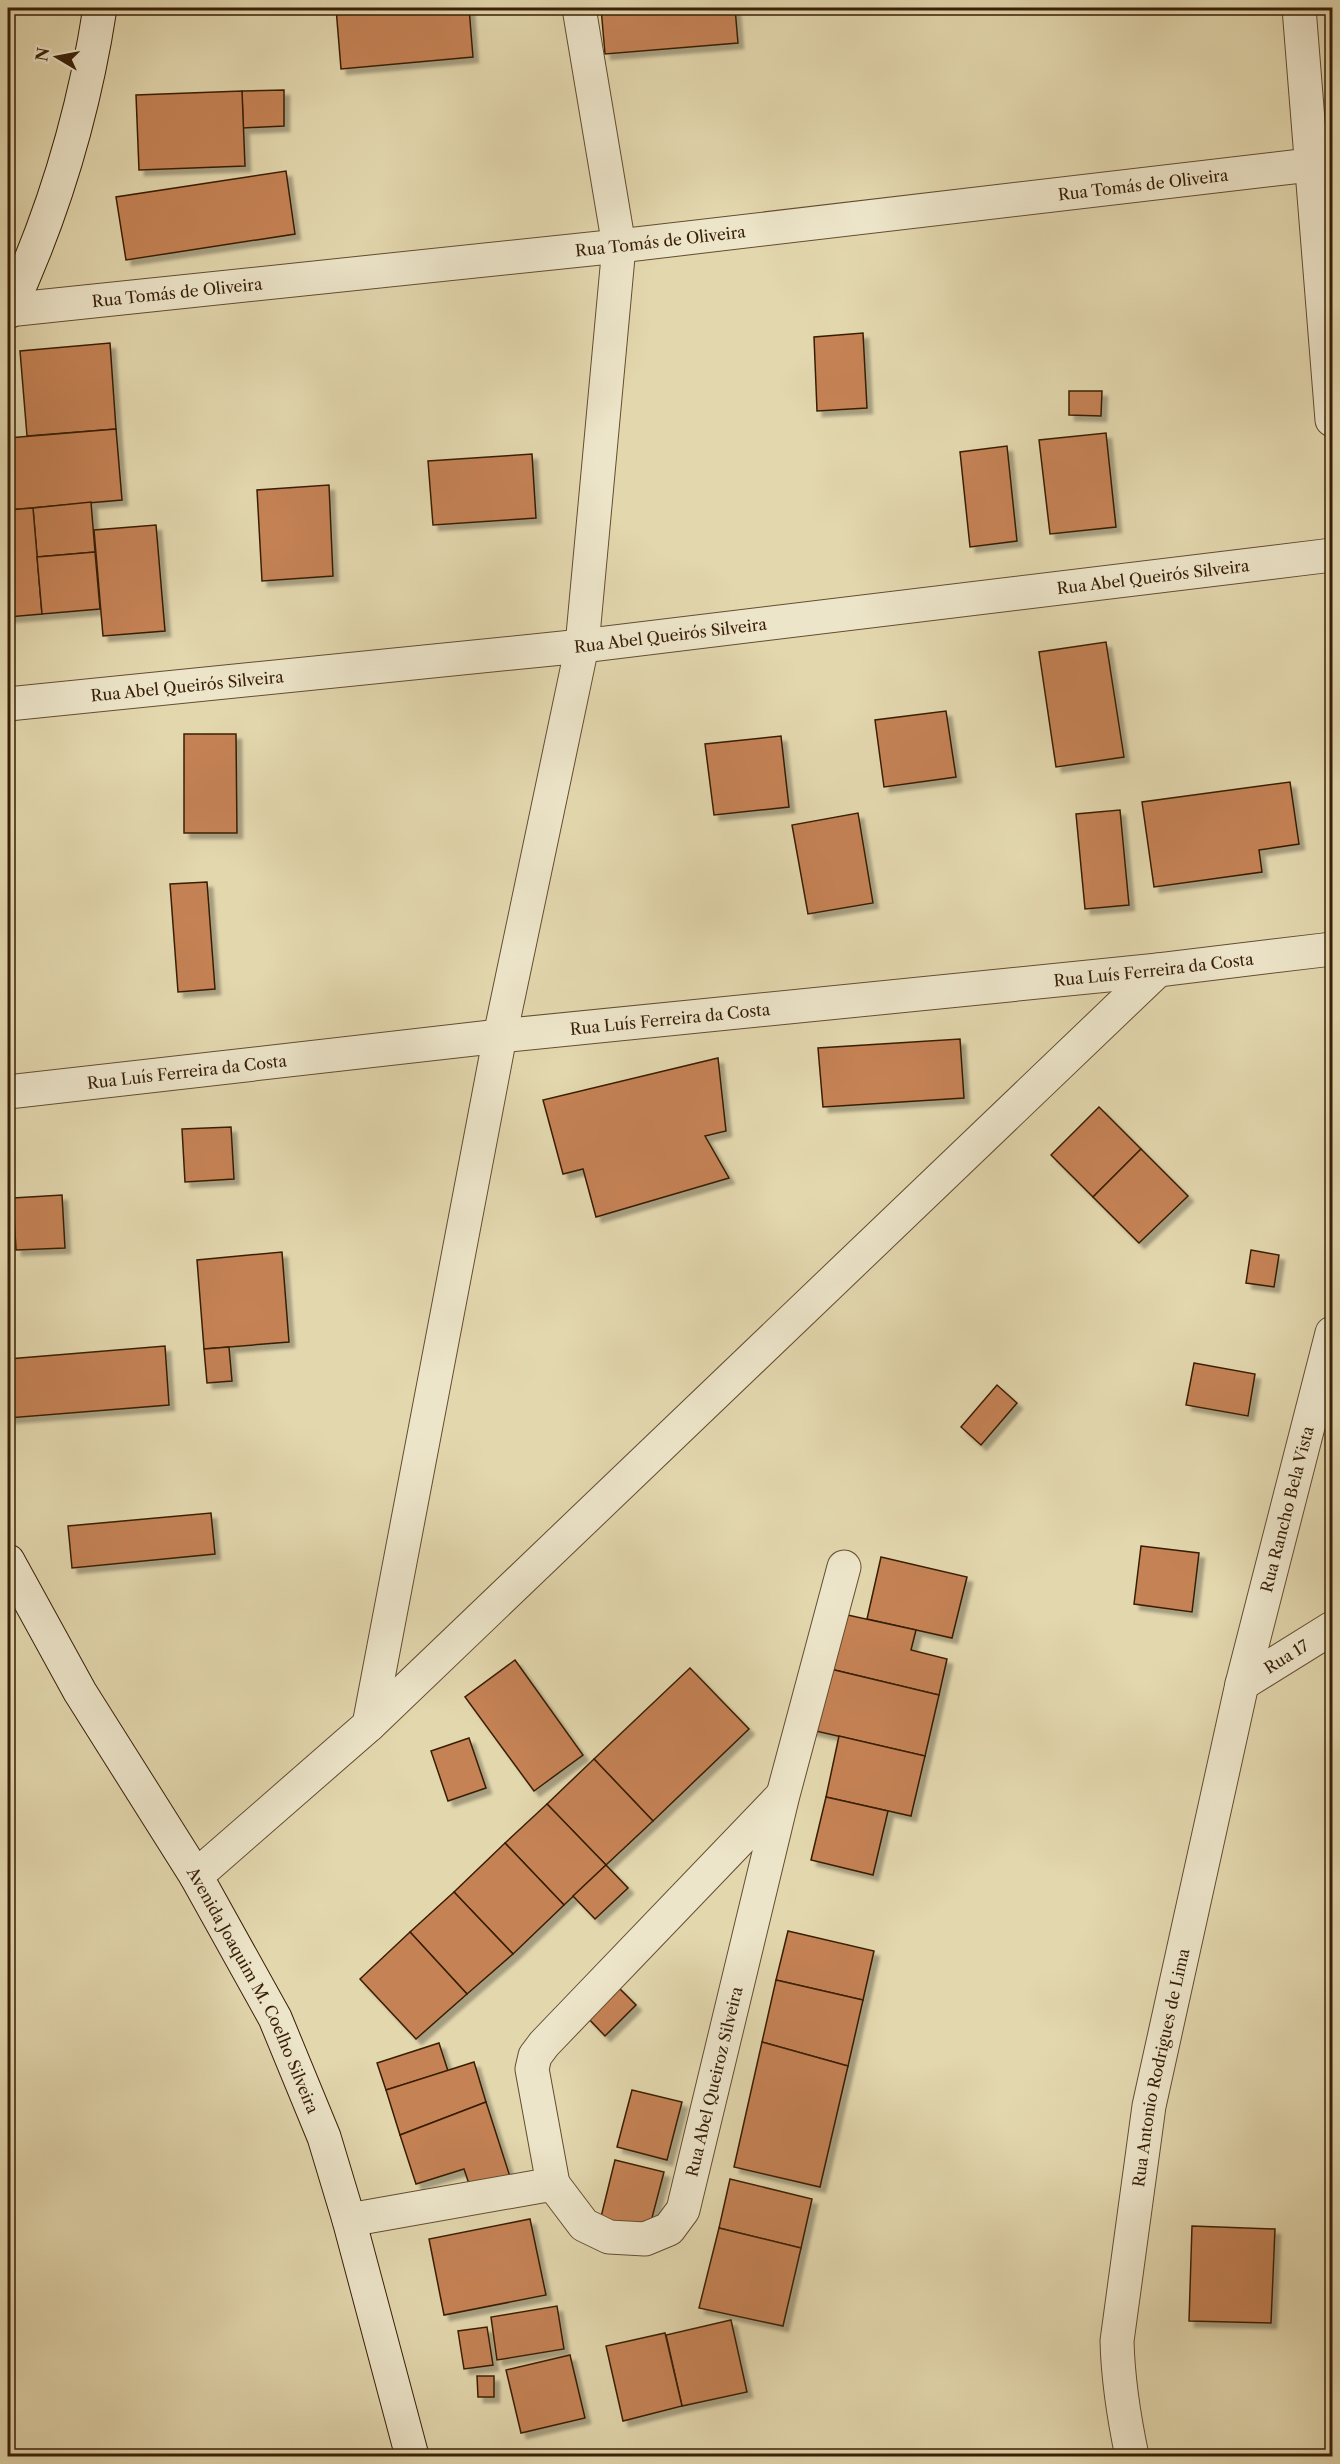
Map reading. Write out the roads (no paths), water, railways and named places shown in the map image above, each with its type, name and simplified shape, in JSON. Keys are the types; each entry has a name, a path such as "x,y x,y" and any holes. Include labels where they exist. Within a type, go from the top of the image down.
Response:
{"street":[{"path":"8,311 50,208 78,119 100,8"},
{"path":"369,1725 500,1036 582,646 619,246 579,8"},
{"path":"1299,8 1332,420"},
{"name":"Rua Tomás de Oliveira","path":"8,311 619,246 1310,165"},
{"name":"Rua Abel Queirós Silveira","path":"8,705 582,646 1332,555"},
{"name":"Rua Luís Ferreira da Costa","path":"8,1092 500,1036 1158,970 1332,949"},
{"path":"196,1876 369,1725 1158,970"},
{"name":"Rua Rancho Bela Vista","path":"1242,1684 1332,1333"},
{"name":"Avenida Joaquim M. Coelho Silveira","path":"8,1561 80,1692 196,1876 275,2018 324,2138 349,2220 411,2457"},
{"name":"Rua Abel Queiroz Silveira","path":"783,1795 535,2056 531,2069 553,2184 584,2224 609,2237 645,2239 669,2229 683,2210 783,1795 844,1567"},
{"name":"Rua 17","path":"1242,1684 1332,1628"},
{"name":"Rua Antonio Rodrigues de Lima","path":"1132,2457 1123,2414 1118,2372 1118,2341 1149,2106 1242,1684"},
{"path":"349,2220 553,2184"}]}
